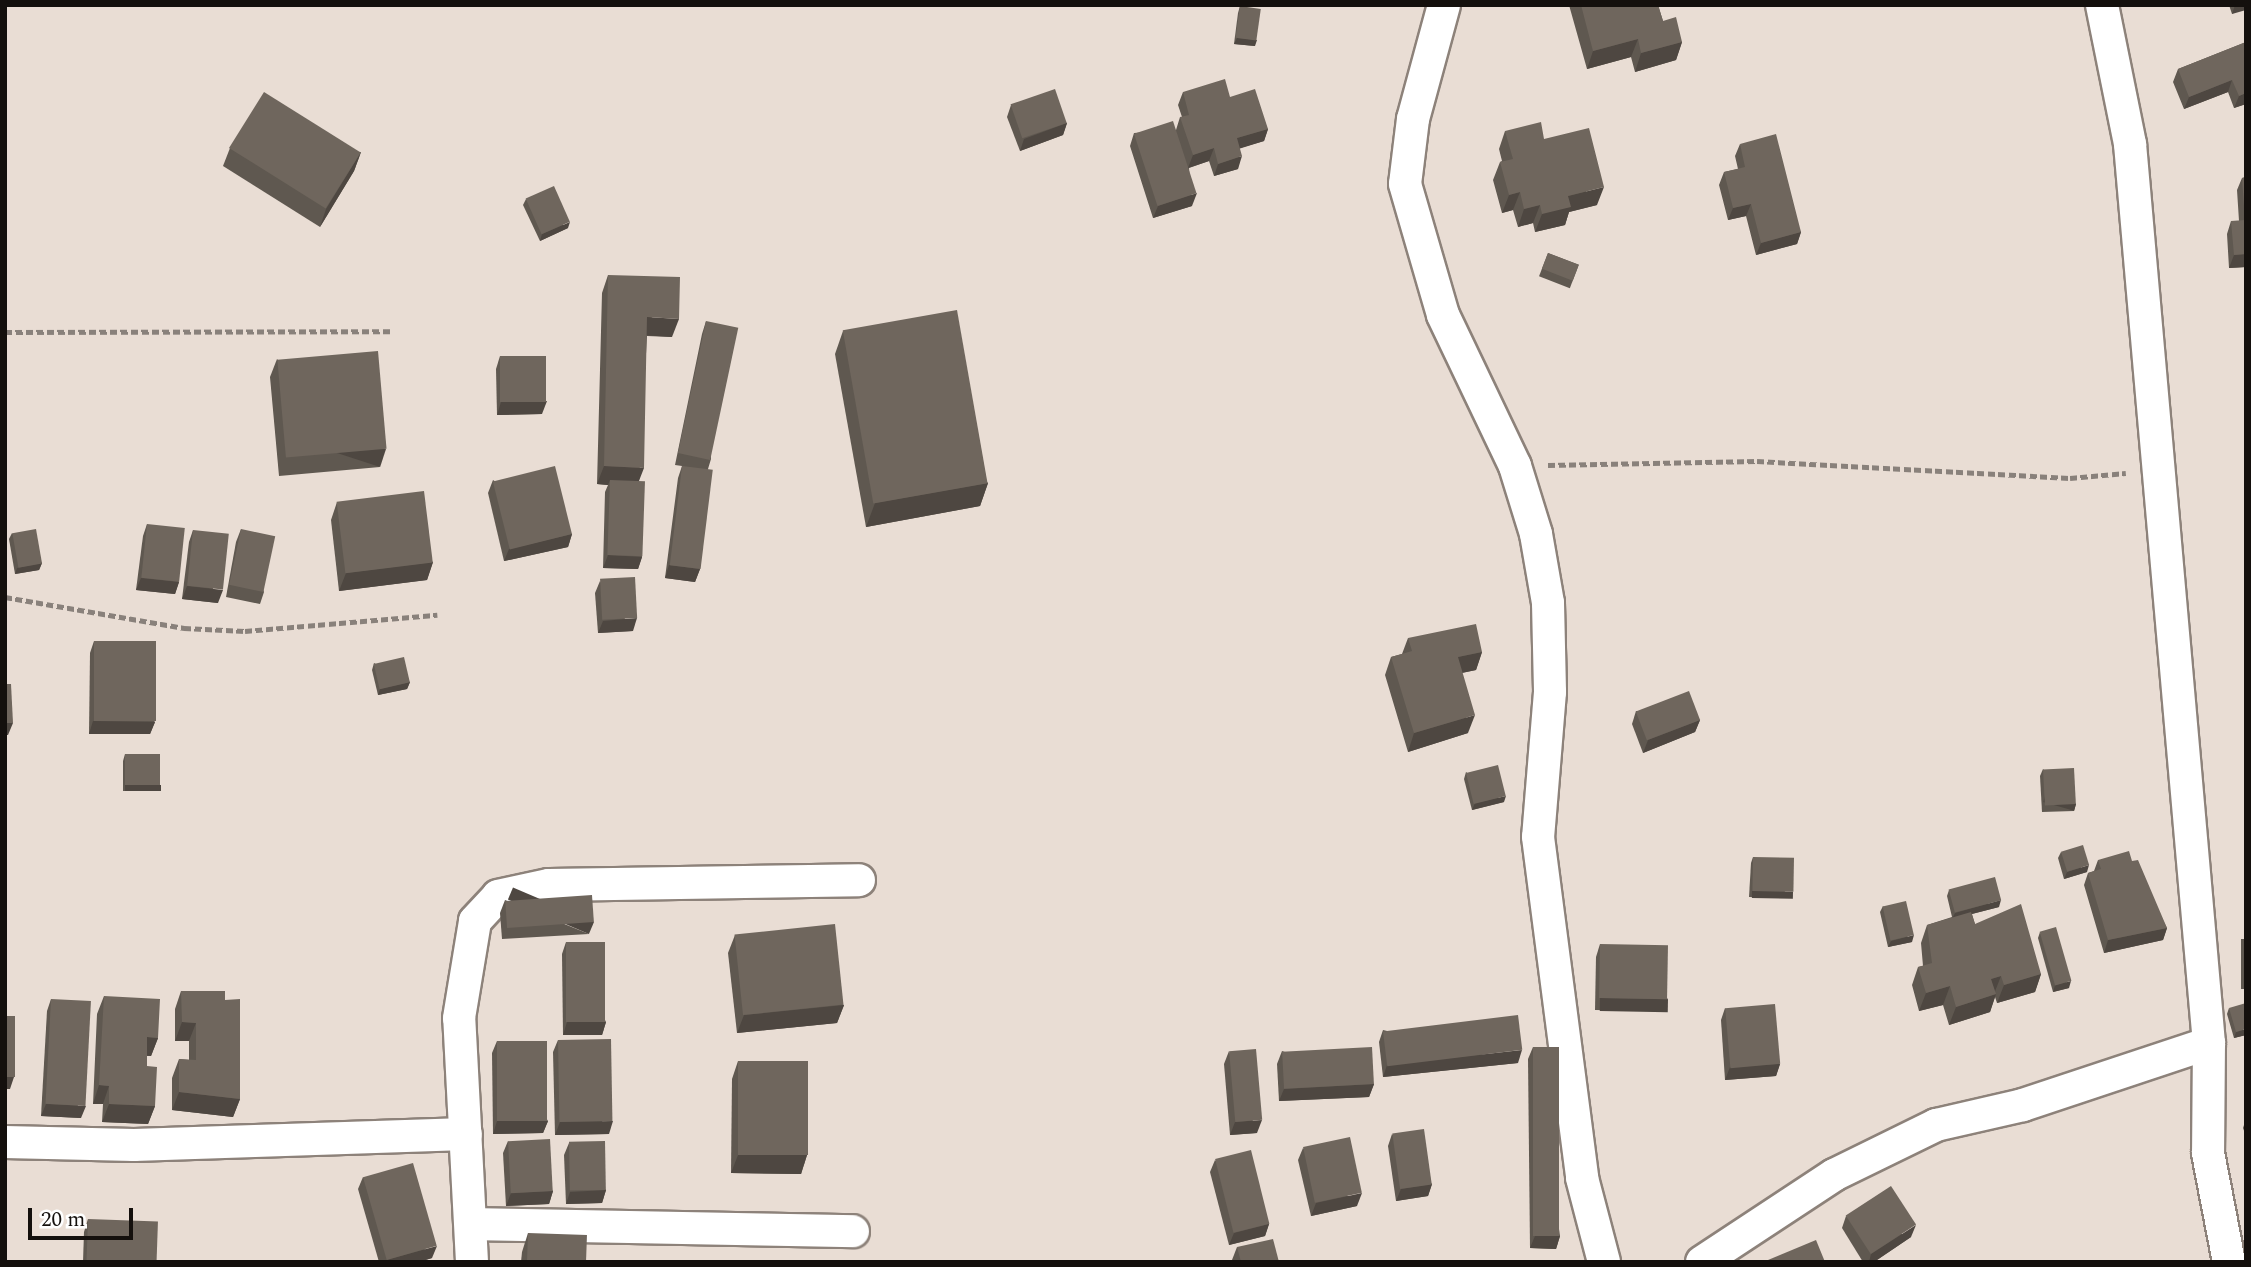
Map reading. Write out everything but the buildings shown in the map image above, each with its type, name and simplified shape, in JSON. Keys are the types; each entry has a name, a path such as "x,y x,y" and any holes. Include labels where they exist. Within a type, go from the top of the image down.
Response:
{"street":[{"path":"1444,5 1413,119 1405,184 1443,315 1515,466 1548,603 1550,692 1538,836 1550,954 1582,1178 1604,1262"},
{"path":"2102,5 2130,144 2209,1043 2208,1153 2229,1262"},
{"path":"472,1262 459,1018 475,921 498,896 548,885 859,880"},
{"path":"1702,1262 1834,1175 1936,1125 2023,1105 2209,1043"},
{"path":"5,1142 121,1145 466,1134"},
{"path":"472,1224 853,1231"}],"path":[{"path":"5,332 391,331"},
{"path":"1515,466 1756,461 2070,478 2160,470"},
{"path":"5,597 184,628 245,631 437,615"}]}
